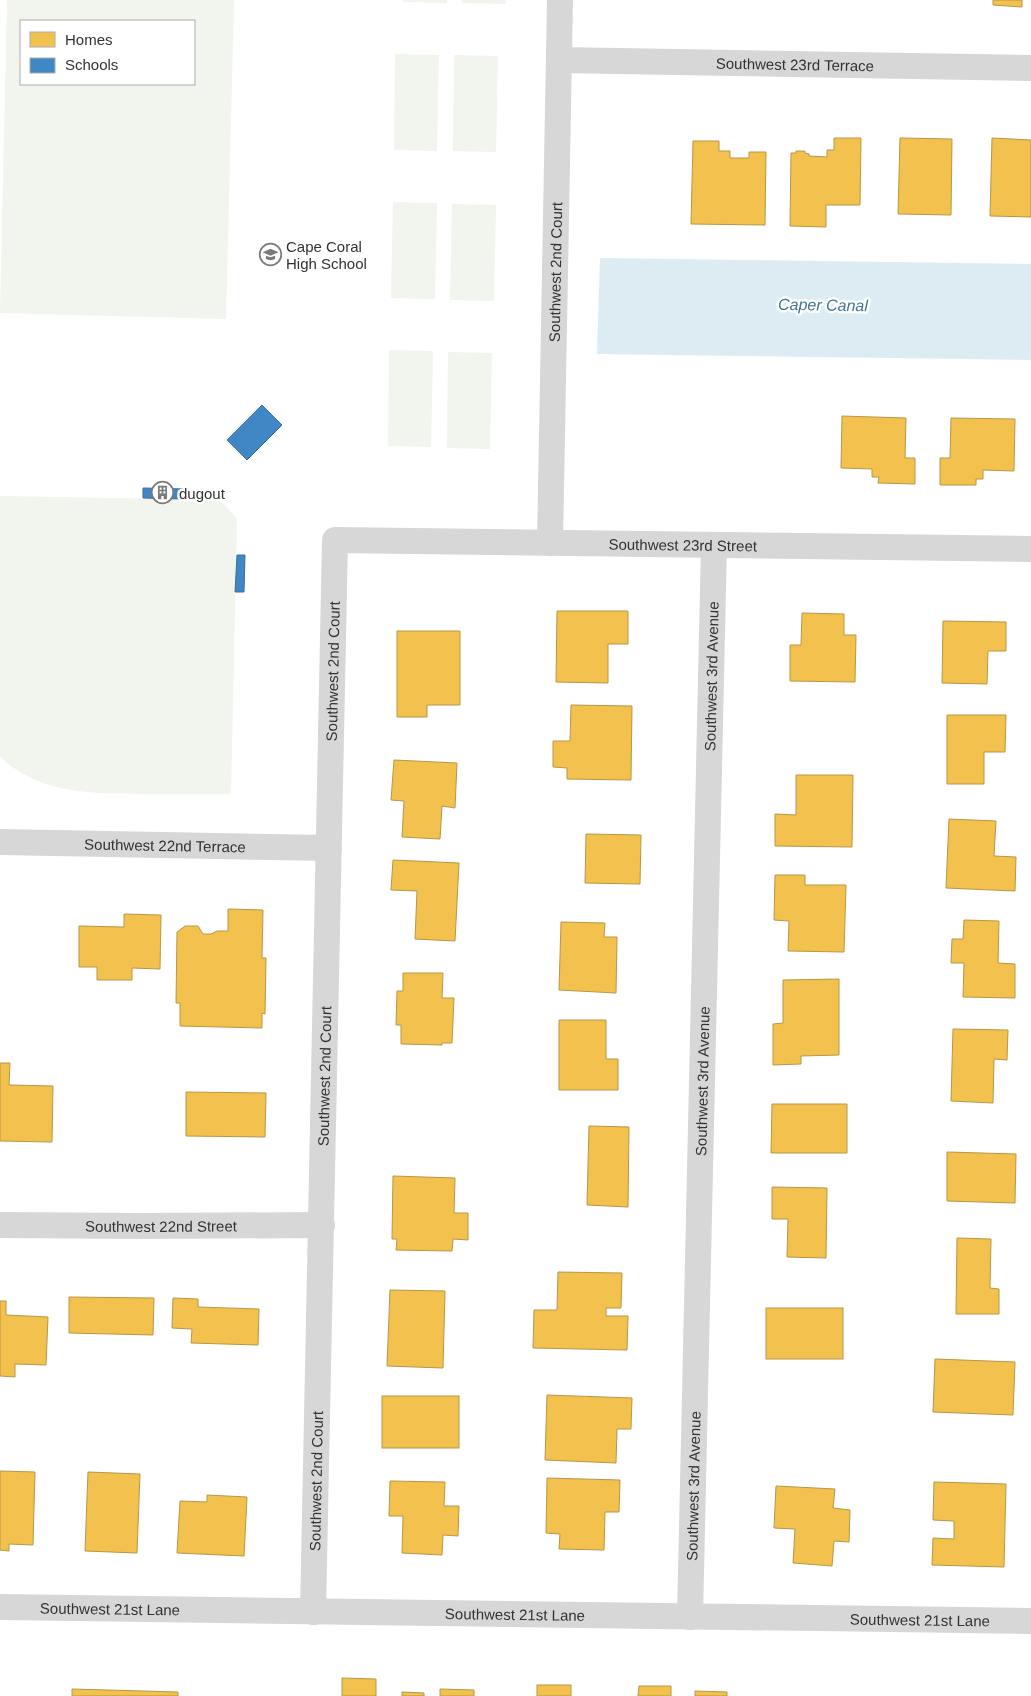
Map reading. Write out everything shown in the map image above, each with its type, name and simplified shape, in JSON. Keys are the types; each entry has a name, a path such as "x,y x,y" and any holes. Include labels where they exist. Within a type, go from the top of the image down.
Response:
{"street":[{"name":"Southwest 2nd Court","path":"550,543 560,0"},
{"name":"Southwest 23rd Terrace","path":"559,60 1031,68"},
{"name":"Southwest 2nd Court","path":"313,1612 335,540"},
{"name":"Southwest 23rd Street","path":"335,540 1031,549"},
{"name":"Southwest 3rd Avenue","path":"690,1617 714,545"},
{"name":"Southwest 22nd Terrace","path":"0,842 329,848"},
{"name":"Southwest 22nd Street","path":"0,1225 322,1225"},
{"name":"Southwest 21st Lane","path":"0,1607 1031,1621"}],"shaded area":[{"path":"7,0 234,0 226,319 0,313"},
{"path":"403,0 447,0 447,3 403,2"},
{"path":"462,0 506,0 506,4 462,3"},
{"path":"395,54 439,55 437,151 394,150"},
{"path":"454,55 498,56 496,152 453,151"},
{"path":"393,202 437,203 435,299 391,298"},
{"path":"452,204 496,205 494,301 450,300"},
{"path":"389,350 433,351 431,447 388,446"},
{"path":"448,352 492,353 490,449 447,448"},
{"path":"0,496 220,500 237,519 231,794 104,793 67,789 33,779 0,757"}],"water":[{"name":"Caper Canal","path":"600,258 1031,264 1031,360 597,354"}],"building: Homes":[{"path":"993,0 1022,0 1022,7 993,5"},
{"path":"834,138 861,138 860,205 826,205 826,227 790,226 791,153 805,151 809,156 827,157 827,150 834,150"},
{"path":"900,138 952,139 951,215 898,214"},
{"path":"992,138 1031,140 1031,217 990,216"},
{"path":"693,141 719,141 719,151 730,151 730,158 749,158 749,152 766,152 765,225 691,224"},
{"path":"842,416 906,418 905,458 915,458 915,484 878,483 879,477 872,477 872,469 841,468"},
{"path":"951,418 1015,419 1014,471 983,470 983,479 976,479 976,485 940,485 940,458 950,458"},
{"path":"557,611 628,611 628,644 608,644 608,683 556,682"},
{"path":"802,613 844,614 844,635 856,635 855,682 790,681 790,645 801,645"},
{"path":"943,621 1006,622 1006,651 988,651 987,684 942,683"},
{"path":"397,631 460,631 460,705 427,705 427,717 397,717"},
{"path":"571,705 632,706 631,780 567,779 567,768 553,767 553,741 570,741"},
{"path":"947,715 1006,715 1005,752 984,752 984,784 947,784"},
{"path":"394,760 457,763 455,808 442,806 440,839 402,837 404,801 391,800"},
{"path":"796,775 853,775 852,847 775,846 775,814 796,815"},
{"path":"949,819 996,821 994,856 1016,857 1015,891 946,888"},
{"path":"586,834 641,835 640,884 585,883"},
{"path":"393,860 459,863 455,941 415,939 417,891 391,890"},
{"path":"775,875 805,875 805,885 846,885 844,952 788,951 789,921 774,920"},
{"path":"228,909 263,910 262,958 266,958 265,1014 262,1013 262,1028 180,1026 180,1003 176,1003 177,932 185,926 198,926 203,934 228,931"},
{"path":"124,914 161,915 160,969 132,968 132,980 97,980 97,967 79,967 79,926 124,927"},
{"path":"964,920 999,921 998,963 1015,964 1015,998 963,997 964,963 951,963 952,939 963,939"},
{"path":"561,922 605,923 604,937 617,937 616,993 559,990"},
{"path":"403,973 443,973 442,998 454,998 452,1043 442,1043 442,1045 401,1044 401,1025 396,1025 397,991 403,991"},
{"path":"839,979 839,1055 801,1056 801,1064 773,1065 773,1024 783,1023 783,980"},
{"path":"559,1020 606,1020 606,1059 618,1059 618,1090 559,1090"},
{"path":"953,1029 1008,1030 1007,1060 994,1059 993,1103 951,1101"},
{"path":"0,1063 10,1063 9,1085 53,1086 52,1142 0,1141"},
{"path":"186,1092 266,1093 265,1137 186,1136"},
{"path":"772,1104 847,1104 847,1153 771,1153"},
{"path":"589,1126 629,1127 628,1207 587,1205"},
{"path":"947,1152 1016,1154 1015,1203 947,1201"},
{"path":"393,1176 455,1178 454,1213 468,1213 468,1240 453,1239 452,1251 396,1250 397,1239 392,1239"},
{"path":"772,1187 827,1188 826,1258 787,1257 788,1219 772,1219"},
{"path":"957,1238 991,1239 990,1288 999,1289 999,1314 956,1314"},
{"path":"558,1272 622,1273 621,1308 606,1308 606,1316 628,1316 627,1350 533,1348 534,1310 557,1310"},
{"path":"390,1290 445,1291 443,1368 387,1366"},
{"path":"69,1297 154,1298 153,1335 69,1333"},
{"path":"173,1298 198,1299 198,1307 259,1309 258,1345 191,1343 192,1329 172,1328"},
{"path":"0,1301 6,1301 6,1315 48,1317 46,1365 15,1364 15,1377 0,1376"},
{"path":"766,1308 843,1308 843,1359 766,1359"},
{"path":"935,1359 1015,1362 1013,1415 933,1412"},
{"path":"547,1395 632,1398 631,1429 617,1429 616,1463 545,1460"},
{"path":"382,1396 459,1396 459,1448 382,1448"},
{"path":"0,1471 35,1472 33,1545 9,1544 9,1551 0,1550"},
{"path":"88,1472 140,1474 137,1553 85,1551"},
{"path":"547,1478 620,1480 619,1512 605,1512 604,1550 559,1549 560,1534 546,1533"},
{"path":"390,1481 445,1482 444,1506 459,1506 458,1536 443,1535 442,1555 402,1553 403,1516 389,1516"},
{"path":"934,1482 1006,1484 1004,1567 932,1565 933,1538 954,1539 954,1521 933,1520"},
{"path":"776,1486 835,1489 833,1508 850,1510 849,1542 834,1541 832,1566 793,1563 795,1529 774,1528"},
{"path":"207,1495 247,1497 244,1556 177,1553 180,1501 207,1502"},
{"path":"342,1678 376,1679 376,1696 342,1696"},
{"path":"537,1685 571,1685 571,1696 537,1696"},
{"path":"639,1686 671,1686 671,1696 638,1696"},
{"path":"72,1689 178,1692 178,1696 72,1696"},
{"path":"440,1689 474,1690 474,1696 440,1696"},
{"path":"695,1691 727,1692 727,1696 695,1696"},
{"path":"402,1692 424,1693 424,1696 402,1696"}],"building: Schools":[{"path":"262,405 282,425 247,460 227,440"},
{"name":"dugout","path":"143,488 184,489 183,499 143,498"},
{"path":"237,555 245,555 244,592 235,592"}],"place":[{"name":"Cape Coral High School","path":"270,255"},
{"name":"dugout","path":"163,493"}]}
